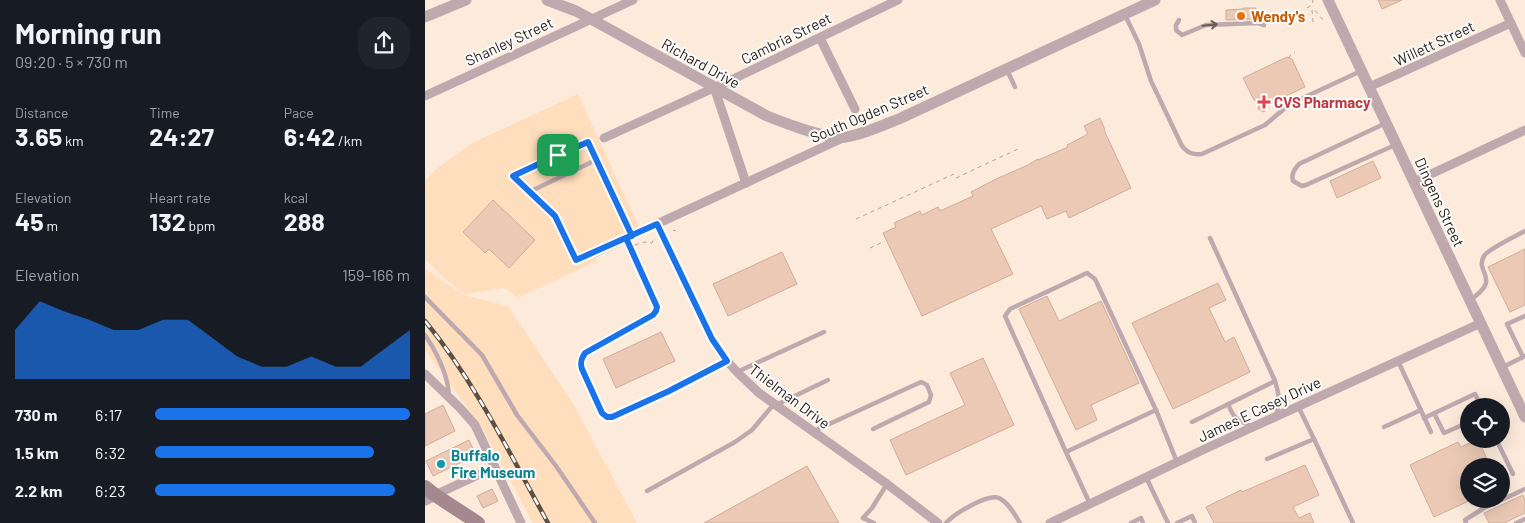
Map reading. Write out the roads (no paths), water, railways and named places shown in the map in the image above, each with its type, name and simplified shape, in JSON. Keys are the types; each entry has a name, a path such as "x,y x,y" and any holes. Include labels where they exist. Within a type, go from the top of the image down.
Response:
{"main road":[{"path":"428,494 478,523"}],"street":[{"path":"425,17 466,0"},
{"name":"Richard Drive","path":"547,0 576,11 767,116 796,128 845,137"},
{"name":"Shanley Street","path":"425,96 633,0"},
{"name":"Cambria Street","path":"603,138 898,0"},
{"name":"South Ogden Street","path":"593,253 845,137 901,118 1155,0"},
{"name":"Dingens Street","path":"1328,0 1525,417"},
{"path":"1500,0 1525,53"},
{"name":"Willett Street","path":"1369,87 1511,23"},
{"path":"820,38 855,109"},
{"path":"714,86 746,183"},
{"path":"1414,182 1525,130"},
{"name":"Thielman Drive","path":"657,224 708,332 727,361 737,372 759,393 887,484 938,523"},
{"name":"James E Casey Drive","path":"1051,523 1275,416 1481,323"},
{"path":"425,374 475,425 521,523"},
{"path":"428,494 495,467"}],"lane":[{"path":"1124,14 1139,44 1151,81 1181,146 1195,155 1202,154 1265,125 1290,104 1361,71"},
{"path":"1179,20 1176,30 1182,35 1206,25 1258,23 1264,25"},
{"path":"1007,69 1015,87"},
{"path":"1386,123 1299,164 1293,172 1293,181 1302,186 1306,185 1396,144"},
{"path":"593,253 576,260 555,216 513,176 588,142 657,307 653,315 585,353 582,358 582,369 602,413 607,417 618,415 727,361"},
{"path":"529,192 596,160"},
{"path":"1470,300 1485,287 1483,257 1488,251 1525,231"},
{"path":"1210,238 1275,381 1280,397 1279,408 1275,416"},
{"path":"1090,504 1005,316 1009,309 1087,273 1095,279 1156,410 1177,462"},
{"path":"425,297 482,355 517,415 556,466 595,523"},
{"path":"1502,368 1524,356 1507,324 1525,316"},
{"path":"737,372 824,332"},
{"path":"425,335 434,348 448,382 449,398"},
{"path":"1398,361 1431,432"},
{"path":"647,491 735,442 752,430 775,404 828,380"},
{"path":"1192,422 1275,381"},
{"path":"813,431 921,382 927,385 931,395 929,402 873,429"},
{"path":"1466,398 1475,394 1477,398"},
{"path":"1425,418 1460,401"},
{"path":"1228,404 1232,416 1236,420 1252,427"},
{"path":"1298,406 1353,523"},
{"path":"1066,452 1156,410"},
{"path":"1385,427 1421,410"},
{"path":"1434,413 1443,433 1460,426"},
{"path":"1267,459 1314,439"},
{"path":"1500,448 1513,474"},
{"path":"1146,477 1168,523"},
{"path":"874,523 864,520 887,484"},
{"path":"1466,523 1465,520 1484,508 1525,489"},
{"path":"946,523 952,516 984,499 992,497 999,498 1009,506 1020,523"},
{"path":"1177,523 1192,516 1195,523"},
{"path":"1131,523 1141,518 1143,523"},
{"path":"1516,523 1525,519"}],"railway":[{"path":"425,321 443,344 476,394 548,523"}],"place":[{"name":"Wendy's","path":"1241,16"},
{"name":"CVS Pharmacy","path":"1264,102"},
{"name":"Buffalo Fire Museum","path":"441,464"}]}
